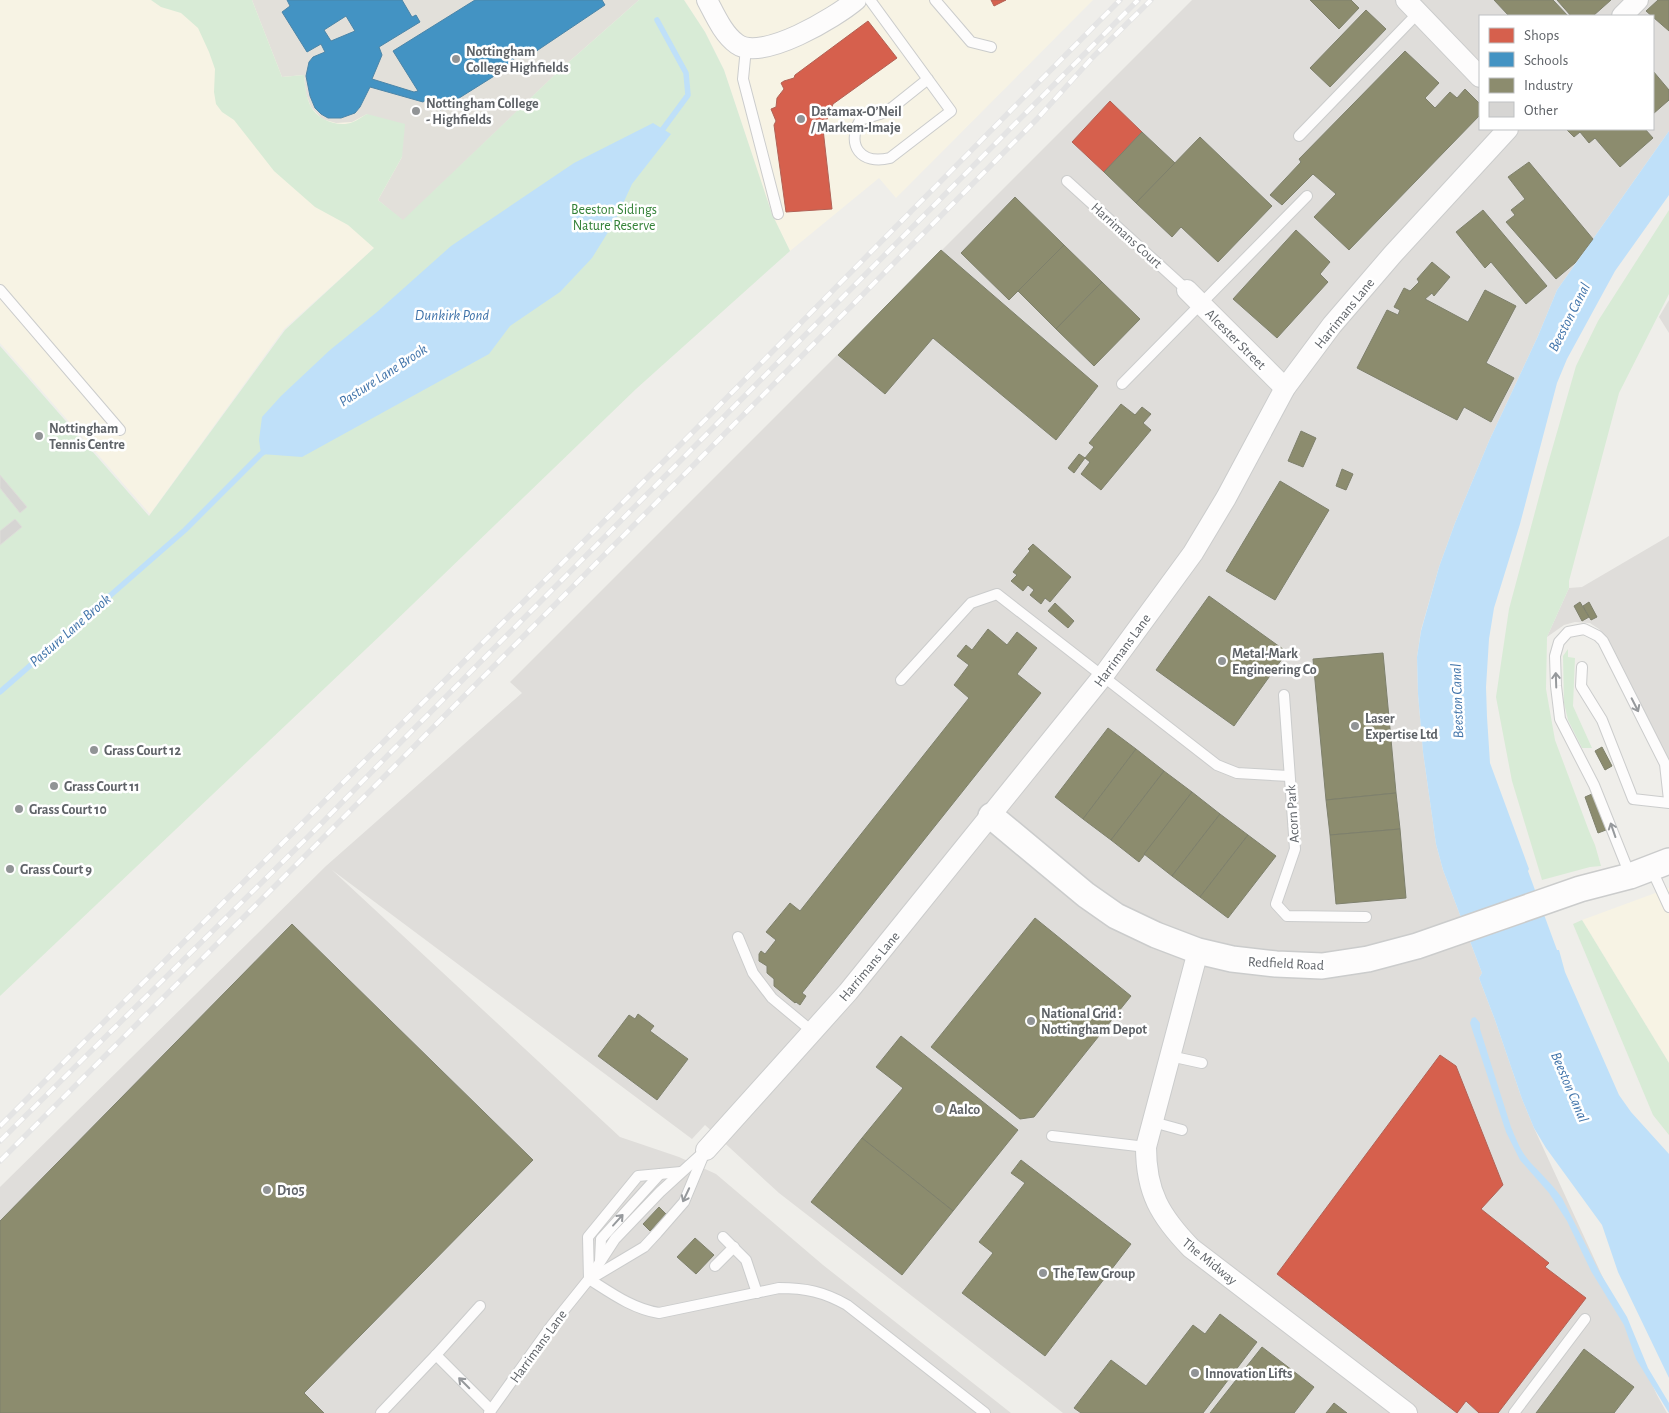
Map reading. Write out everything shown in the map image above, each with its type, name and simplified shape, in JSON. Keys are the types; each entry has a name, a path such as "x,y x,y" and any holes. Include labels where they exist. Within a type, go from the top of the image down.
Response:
{"street":[{"path":"706,0 725,32 738,45 746,48 767,46 794,37 842,12 856,0"},
{"path":"1623,15 1638,0"},
{"path":"1412,6 1479,76"},
{"name":"Harrimans Lane","path":"706,1150 848,992 1103,676 1193,552 1226,498 1285,388 1332,325 1393,254 1507,130"},
{"name":"Alcester Street","path":"1187,290 1285,388"},
{"name":"Redfield Road","path":"991,816 1078,889 1116,916 1156,935 1198,951 1250,961 1322,966 1368,959 1417,946 1567,894 1650,868"},
{"name":"The Midway","path":"1198,951 1146,1147 1146,1167 1150,1188 1170,1226 1191,1248 1407,1413"}],"lane":[{"path":"870,0 928,79 951,111 890,158 882,160 865,157 858,152 854,140 855,130 860,120 893,108 928,79"},
{"path":"935,0 971,42 991,47"},
{"path":"1299,136 1412,6"},
{"path":"746,48 743,79 778,214"},
{"name":"Harrimans Court","path":"1067,181 1187,290"},
{"path":"1122,384 1307,196"},
{"path":"0,290 120,430"},
{"name":"Acorn Park","path":"901,680 971,603 997,594 1216,765 1237,773 1289,776"},
{"path":"1582,667 1581,686 1602,720 1633,799 1669,802 1665,764 1603,641 1598,636 1584,629 1568,632 1559,642 1555,656 1560,719 1594,784 1650,868 1669,907"},
{"name":"Acorn Park","path":"1284,695 1295,849 1276,904 1287,916 1366,917"},
{"path":"738,937 753,973 772,998 813,1032"},
{"path":"1170,1056 1202,1063"},
{"path":"1153,1122 1182,1130"},
{"path":"1052,1136 1146,1147"},
{"name":"Harrimans Lane","path":"490,1412 552,1325 588,1280 615,1238 660,1192 706,1150"},
{"name":"Harrimans Lane","path":"588,1280 644,1247 658,1233 684,1202 706,1150"},
{"path":"681,1172 638,1176 588,1237 588,1280 637,1308 659,1313 779,1288 796,1288 821,1292 847,1305 985,1413"},
{"path":"600,1262 601,1238 660,1174"},
{"path":"723,1237 746,1260 757,1293"},
{"path":"715,1266 734,1248"},
{"path":"380,1413 480,1306"},
{"path":"1514,1413 1586,1319"},
{"path":"436,1355 490,1412"}],"shaded area":[{"path":"0,0 639,0 562,68 371,251 284,329 150,514 0,343"},
{"name":"Nottingham College - Highfields","path":"252,0 639,0 562,68 403,221 378,200 402,157 367,114 352,122 336,123 322,119 311,107 306,94 304,75 282,77"},
{"path":"684,0 1093,0 896,198 879,178 790,251 772,214 724,70 705,32"},
{"path":"1192,0 1669,0 1669,131 1557,290 1538,336 1489,441 1455,523 1439,567 1421,630 1417,657 1423,752 1436,844 1443,870 1482,973 1479,978 1522,1099 1657,1395 1667,1413 1063,1413 779,1193 705,1125 692,1139 332,870 620,1137 679,1157 716,1174 823,1265 1011,1413 0,1413 0,1187 326,866 522,693 510,682"},
{"path":"1669,300 1669,333 1659,317"},
{"path":"1669,536 1669,760 1605,637 1599,629 1590,623 1575,622 1564,625 1547,637 1569,588 1582,587"},
{"path":"1669,888 1669,1063 1582,920"}],"green space":[{"name":"Beeston Sidings Nature Reserve","path":"151,0 252,0 282,77 304,75 309,103 314,112 329,122 342,124 353,122 367,114 405,124 402,157 378,200 403,220 562,68 639,0 684,0 705,32 724,70 772,214 790,251 636,389 385,631 0,996 0,346 149,516 285,330 374,248 348,225 315,207 274,171 234,120 222,112 216,104 214,92 215,69 198,28 181,13 161,7"},
{"path":"1669,210 1669,294 1619,393 1569,581 1569,588 1547,637 1546,689 1555,740 1595,845 1601,866 1590,867 1542,880 1512,781 1496,697 1509,609 1576,366 1598,321"},
{"path":"1568,649 1568,657 1575,658 1573,706 1592,748 1582,748 1568,720 1564,703 1563,656"},
{"path":"1582,920 1669,1063 1669,1135 1653,1115 1573,924"}],"water":[{"name":"Dunkirk Pond","path":"653,123 671,134 632,184 615,221 592,258 560,292 510,326 489,354 302,457 261,454 259,440 262,417 281,396 330,350 377,312 451,246 574,163"},
{"name":"Beeston Canal","path":"1669,131 1669,195 1615,271 1567,359 1557,383 1520,524 1494,608 1489,639 1486,687 1490,763 1557,950 1559,950 1565,972 1619,1095 1631,1112 1669,1154 1669,1378 1618,1272 1602,1225 1546,1148 1534,1128 1479,978 1482,973 1443,870 1436,844 1423,752 1417,657 1421,631 1439,567 1455,523 1489,441 1538,336 1557,290"},
{"path":"1475,1017 1480,1023 1480,1029 1511,1127 1519,1145 1527,1158 1562,1198 1599,1271 1627,1317 1648,1368 1669,1403 1669,1413 1636,1359 1624,1325 1591,1271 1567,1221 1549,1193 1520,1160 1506,1132 1470,1023 1472,1018"}],"building: Shops":[{"path":"991,0 1006,0 994,6"},
{"name":"Datamax-O’Neil / Markem-Imaje","path":"868,21 897,58 833,104 823,129 832,209 786,212 774,125 776,121 771,109 776,107 777,98 784,89 781,83 794,78 795,75"},
{"path":"1110,101 1142,132 1104,172 1072,142"},
{"path":"1440,1055 1456,1066 1503,1185 1481,1209 1549,1263 1545,1267 1586,1298 1498,1413 1479,1413 1466,1401 1457,1413 1277,1274"}],"building: Schools":[{"name":"Nottingham College Highfields","path":"287,0 402,0 412,17 416,15 420,22 379,47 382,55 372,79 414,92 418,91 393,51 475,0 602,0 605,5 532,54 528,48 512,57 515,63 440,110 430,97 423,102 370,87 355,113 341,118 328,118 315,108 310,96 306,76 309,62 313,57 325,52 321,44 307,52 282,12 290,6","holes":["346,16 355,31 331,41 324,30"]}],"building: Industry":[{"path":"1310,0 1351,0 1359,8 1339,29"},
{"path":"1494,0 1553,0 1567,15 1508,15"},
{"path":"1557,0 1611,0 1594,15 1570,15"},
{"path":"1658,0 1669,0 1669,31 1654,18 1654,15 1651,15 1646,11"},
{"path":"1366,10 1386,29 1330,87 1310,68"},
{"path":"1405,51 1439,83 1425,98 1435,108 1450,92 1457,98 1465,89 1479,103 1479,116 1349,250 1314,217 1336,194 1313,174 1282,205 1270,195 1301,162 1299,159"},
{"path":"1654,72 1669,90 1669,100 1654,113"},
{"path":"1567,130 1646,130 1653,138 1620,167 1595,138 1589,143 1580,132 1574,137"},
{"path":"1142,132 1175,163 1136,203 1104,172"},
{"path":"1200,137 1272,206 1218,262 1181,227 1172,237 1136,203"},
{"path":"1529,162 1593,239 1575,263 1556,279 1506,222 1515,215 1511,210 1525,199 1508,177"},
{"path":"1015,197 1064,245 1009,300 961,253"},
{"path":"1483,210 1547,286 1526,304 1491,262 1485,268 1456,232"},
{"path":"1296,230 1330,262 1320,274 1328,282 1277,338 1233,299"},
{"path":"1064,245 1102,282 1056,329 1018,291"},
{"path":"941,250 1098,386 1056,440 933,338 885,394 838,355"},
{"path":"1432,262 1450,277 1434,296 1432,293 1425,299 1468,322 1485,290 1516,306 1486,363 1514,378 1491,422 1464,407 1457,420 1357,368 1387,310 1398,315 1400,310 1394,307 1404,288 1410,291 1419,282 1417,279"},
{"path":"1102,282 1140,319 1094,366 1056,329"},
{"path":"1121,404 1135,415 1142,407 1151,414 1143,423 1151,430 1101,490 1081,474 1090,462 1085,458 1094,447 1089,443"},
{"path":"1301,431 1316,438 1303,467 1288,461"},
{"path":"1079,454 1085,458 1074,473 1068,468"},
{"path":"1342,469 1353,474 1346,490 1336,486"},
{"path":"1280,481 1329,510 1275,600 1226,571"},
{"path":"1033,544 1071,577 1050,602 1045,598 1041,604 1030,595 1034,590 1028,585 1023,591 1011,581 1017,575 1013,572 1030,551 1028,549"},
{"name":"Metal-Mark Engineering Co","path":"1209,596 1287,652 1234,726 1156,670"},
{"path":"1580,602 1589,617 1582,621 1574,606"},
{"path":"1589,602 1597,617 1591,620 1583,606"},
{"path":"1055,603 1074,621 1068,628 1048,611"},
{"path":"988,629 1007,645 1017,632 1037,648 1017,674 1041,693 802,993 806,996 800,1005 795,1003 774,986 774,979 767,973 767,966 759,961 761,951 765,954 776,940 766,932 790,903 800,911 969,698 954,685 969,665 957,656 966,645 972,650"},
{"name":"Laser Expertise Ltd","path":"1383,653 1396,793 1326,800 1313,659"},
{"path":"1108,728 1136,749 1083,819 1055,797"},
{"path":"1602,747 1612,766 1605,770 1595,751"},
{"path":"1136,749 1164,771 1111,840 1083,819"},
{"path":"1164,771 1192,792 1139,862 1111,840"},
{"path":"1192,792 1220,814 1172,876 1144,854"},
{"path":"1396,793 1400,829 1330,835 1326,800"},
{"path":"1592,794 1606,830 1598,833 1585,797"},
{"path":"1220,814 1248,835 1200,897 1172,876"},
{"path":"1400,829 1406,898 1336,904 1330,835"},
{"path":"1248,835 1276,856 1228,918 1200,897"},
{"name":"National Grid : Nottingham Depot","path":"1035,918 1131,996 1034,1117 1020,1119 931,1047"},
{"name":"D105","path":"292,924 533,1160 304,1393 324,1413 0,1413 0,1221"},
{"path":"638,1014 654,1026 650,1031 688,1059 657,1100 598,1056 629,1015 635,1019"},
{"name":"Aalco","path":"901,1036 1018,1130 953,1211 862,1138 903,1088 876,1067"},
{"path":"862,1138 953,1211 902,1275 811,1202"},
{"name":"The Tew Group","path":"1021,1160 1131,1244 1045,1356 962,1293 993,1253 979,1242 1025,1183 1011,1173"},
{"path":"659,1207 666,1214 650,1231 643,1224"},
{"path":"695,1238 714,1255 696,1274 677,1257"},
{"name":"Innovation Lifts","path":"1220,1314 1257,1342 1203,1413 1081,1413 1074,1408 1111,1360 1146,1386 1193,1325 1205,1334"},
{"path":"1262,1347 1314,1387 1294,1413 1210,1413"},
{"path":"1584,1349 1634,1387 1614,1413 1536,1413"},
{"path":"1334,1403 1347,1413 1326,1413"}],"building: Other":[{"path":"0,475 27,507 20,513 0,488"},
{"path":"15,519 22,527 0,545 0,531"}],"waterway":[{"name":"Pasture Lane Brook","path":"657,20 686,73 688,95 660,133"},
{"name":"Pasture Lane Brook","path":"0,692 185,530 267,450"}],"railway":[{"path":"0,1126 690,435 1120,0"},
{"path":"0,1141 320,825 1138,0"},
{"path":"0,1161 1037,119 1093,57 1151,0"}],"place":[{"name":"Nottingham College Highfields","path":"456,59"},
{"name":"Nottingham College - Highfields","path":"416,111"},
{"name":"Datamax-O’Neil / Markem-Imaje","path":"801,119"},
{"name":"Nottingham Tennis Centre","path":"39,436"},
{"name":"Metal-Mark Engineering Co","path":"1222,661"},
{"name":"Laser Expertise Ltd","path":"1355,726"},
{"name":"Grass Court 12","path":"94,750"},
{"name":"Grass Court 11","path":"54,786"},
{"name":"Grass Court 10","path":"19,809"},
{"name":"Grass Court 9","path":"10,869"},
{"name":"National Grid : Nottingham Depot","path":"1031,1021"},
{"name":"Aalco","path":"939,1109"},
{"name":"D105","path":"267,1190"},
{"name":"The Tew Group","path":"1043,1273"},
{"name":"Innovation Lifts","path":"1195,1373"}]}
